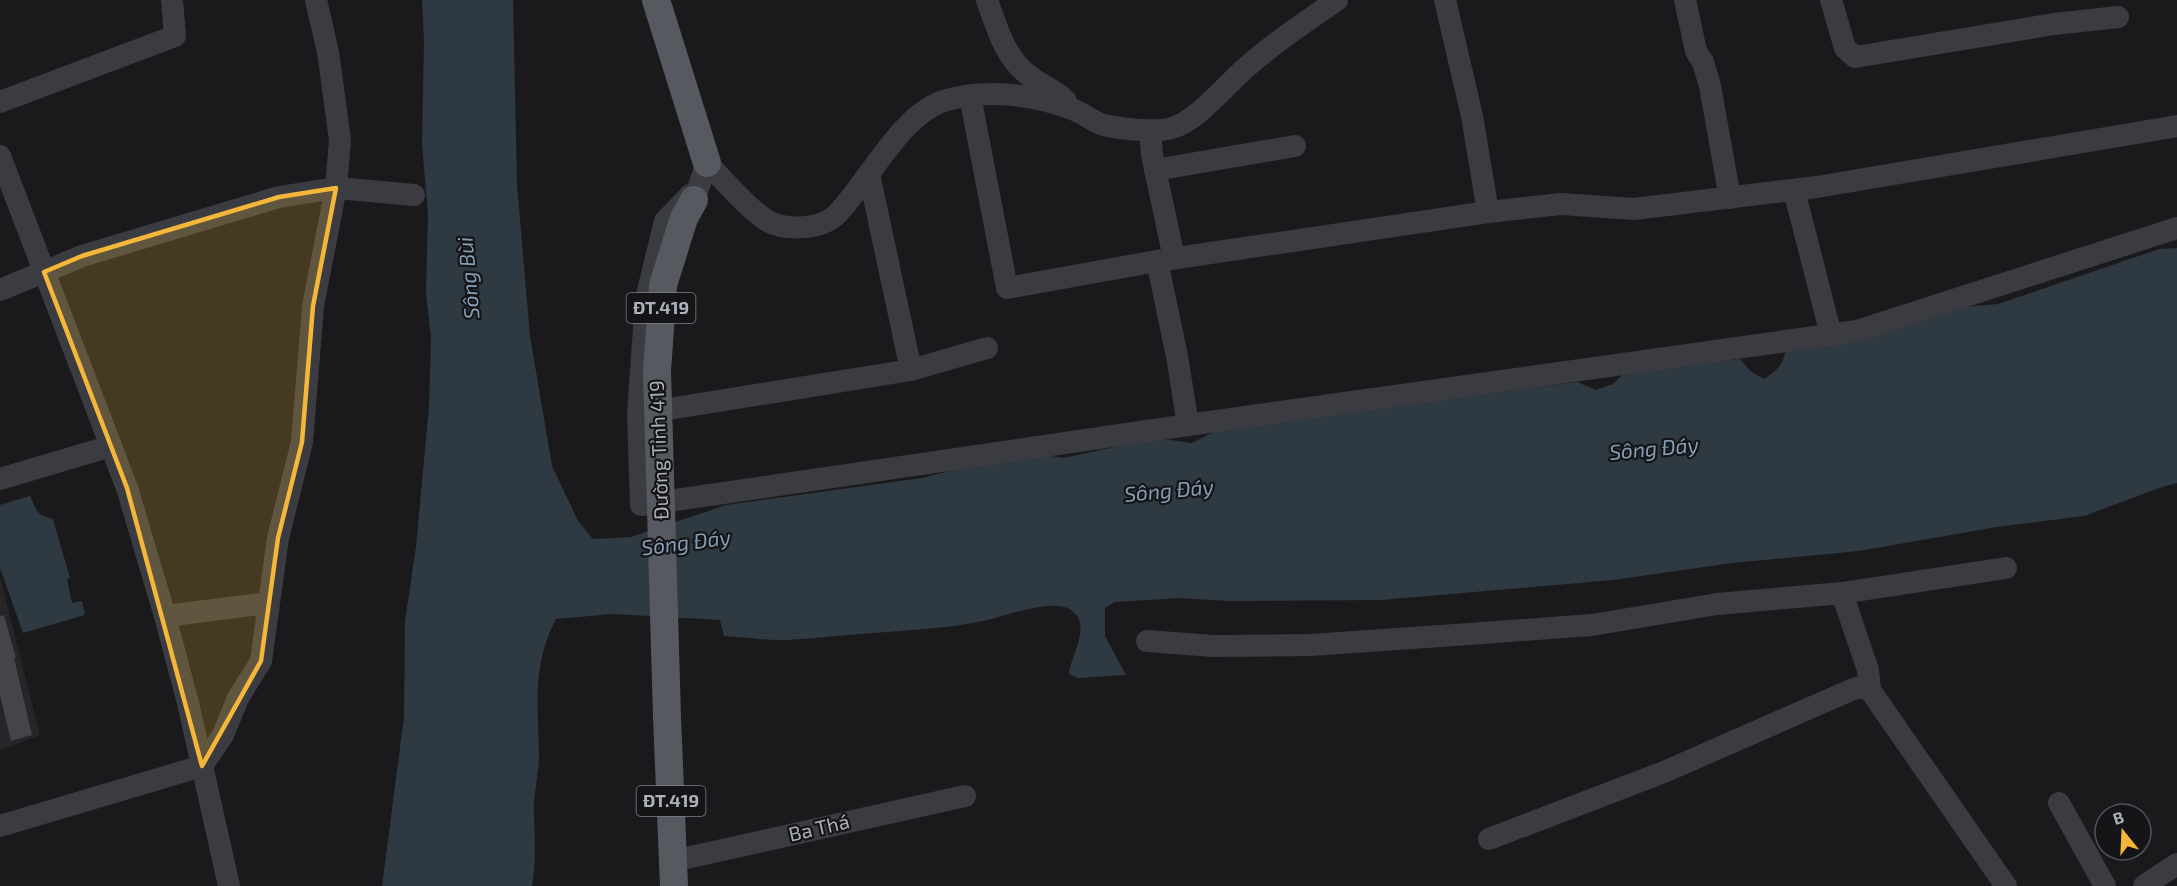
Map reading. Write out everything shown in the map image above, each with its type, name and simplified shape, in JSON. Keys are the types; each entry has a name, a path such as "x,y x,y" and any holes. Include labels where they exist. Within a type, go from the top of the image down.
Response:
{"main road":[{"path":"656,0 700,184"},
{"name":"Đường Tỉnh 419","path":"674,874 657,371 663,285 684,218 700,184"}],"street":[{"path":"0,102 175,36 172,0"},
{"path":"0,826 202,766 223,735 238,698 261,662 278,538 302,442 313,306 336,188 340,140 328,52 316,0"},
{"path":"987,0 1005,48 1017,66 1029,77 1061,95 1073,109"},
{"path":"1336,0 1248,65 1196,114 1173,128 1150,130 1103,125 1073,109 1029,98 998,94 970,96 937,103 914,120 833,218 812,226 794,228 780,226 700,184 665,221 646,299 638,414 641,505 1857,331 2177,228"},
{"path":"1444,0 1472,116 1488,212"},
{"path":"1685,0 1696,51 1703,62 1710,86 1730,198"},
{"path":"1831,0 1845,48 1855,57 2054,24 2118,17"},
{"path":"970,96 1007,288 1165,260 1488,212 1561,204 1634,209 1794,190 2177,126"},
{"path":"1150,130 1188,425"},
{"path":"1155,170 1295,146"},
{"path":"0,156 127,488 165,616 229,886"},
{"path":"869,174 911,370"},
{"path":"0,290 82,256 279,197 336,188 414,195"},
{"path":"1794,190 1831,335"},
{"path":"638,414 911,370 987,348"},
{"path":"0,479 111,446"},
{"path":"1147,641 1213,646 1311,645 1592,625 1717,604 1842,593 2006,568"},
{"path":"1842,593 1875,697"},
{"path":"165,616 268,603"},
{"path":"1489,839 1664,772 1861,687 1875,697 2006,886"},
{"name":"Ba Thá","path":"674,874 965,796"},
{"path":"2059,803 2105,886"},
{"path":"2144,886 2177,864"}],"highlighted area":[{"path":"336,188 313,306 302,442 278,538 261,661 202,766 127,488 44,272 82,256 279,197"}],"shaded area":[{"path":"0,577 40,735 0,750"}],"water":[{"path":"422,0 513,0 517,184 530,336 552,466 578,521 593,539 631,537 726,505 922,478 1025,452 1064,458 1156,438 1192,443 1221,428 1577,382 1596,390 1613,384 1624,373 1740,359 1750,371 1764,379 1780,366 1786,347 1962,307 1998,304 2159,249 2177,248 2177,483 2084,516 1997,527 1859,551 1732,563 1613,580 1382,600 1228,601 1180,598 1115,602 1105,608 1105,636 1126,675 1078,678 1069,674 1079,641 1080,624 1077,616 1071,610 1053,606 1028,609 983,621 947,627 787,640 724,636 720,620 613,614 556,619 543,653 538,685 539,760 534,804 535,855 532,886 382,886 404,717 405,621 416,547 429,406 431,339 426,293 428,214 422,144 424,41"},
{"path":"30,496 39,513 53,519 70,578 67,579 72,603 82,601 85,615 23,633 0,568 0,505"}],"building":[{"path":"4,615 16,658 14,658 32,735 11,741 0,695 0,616"}],"water label":[{"name":"Sông Bùi","path":"469,278"},
{"name":"Sông Đáy","path":"1654,449"},
{"name":"Sông Đáy","path":"1169,491"},
{"name":"Sông Đáy","path":"686,543"}]}
